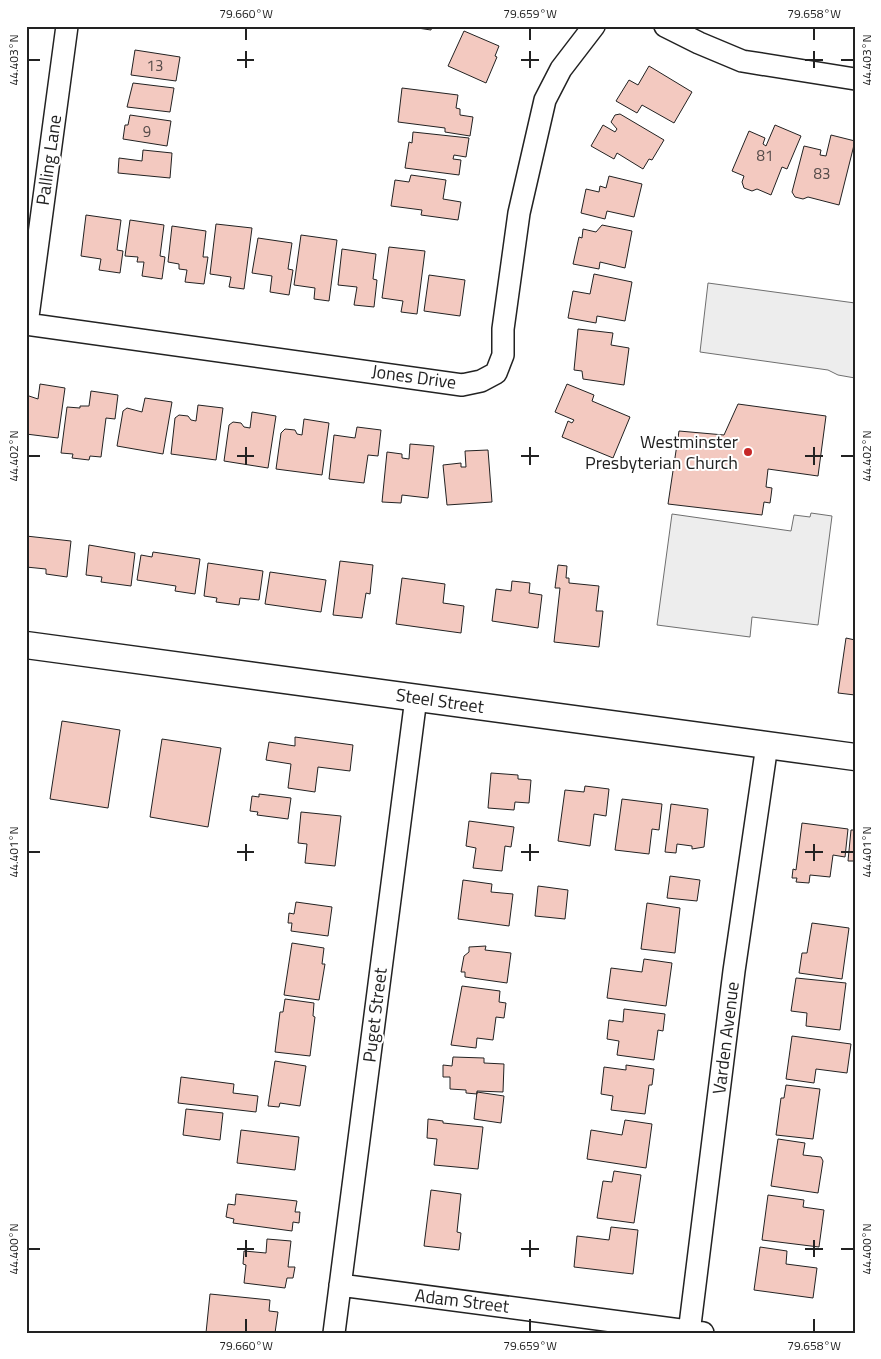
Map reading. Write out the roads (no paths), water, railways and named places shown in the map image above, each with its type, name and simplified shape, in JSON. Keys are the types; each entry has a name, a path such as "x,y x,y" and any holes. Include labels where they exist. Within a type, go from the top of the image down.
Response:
{"street":[{"name":"Palling Lane","path":"27,324 67,26"},
{"name":"Jones Drive","path":"27,324 462,385 481,381 496,373 503,355 503,329 519,213 546,100 561,70 594,26"},
{"path":"665,26 742,61 855,79"},
{"name":"Steel Street","path":"26,645 855,757"},
{"name":"Puget Street","path":"334,1333 416,698"},
{"name":"Varden Avenue","path":"694,1332 733,981 767,745"},
{"name":"Adam Street","path":"340,1285 694,1332"}],"place":[{"name":"Westminster Presbyterian Church","path":"748,452"}]}
